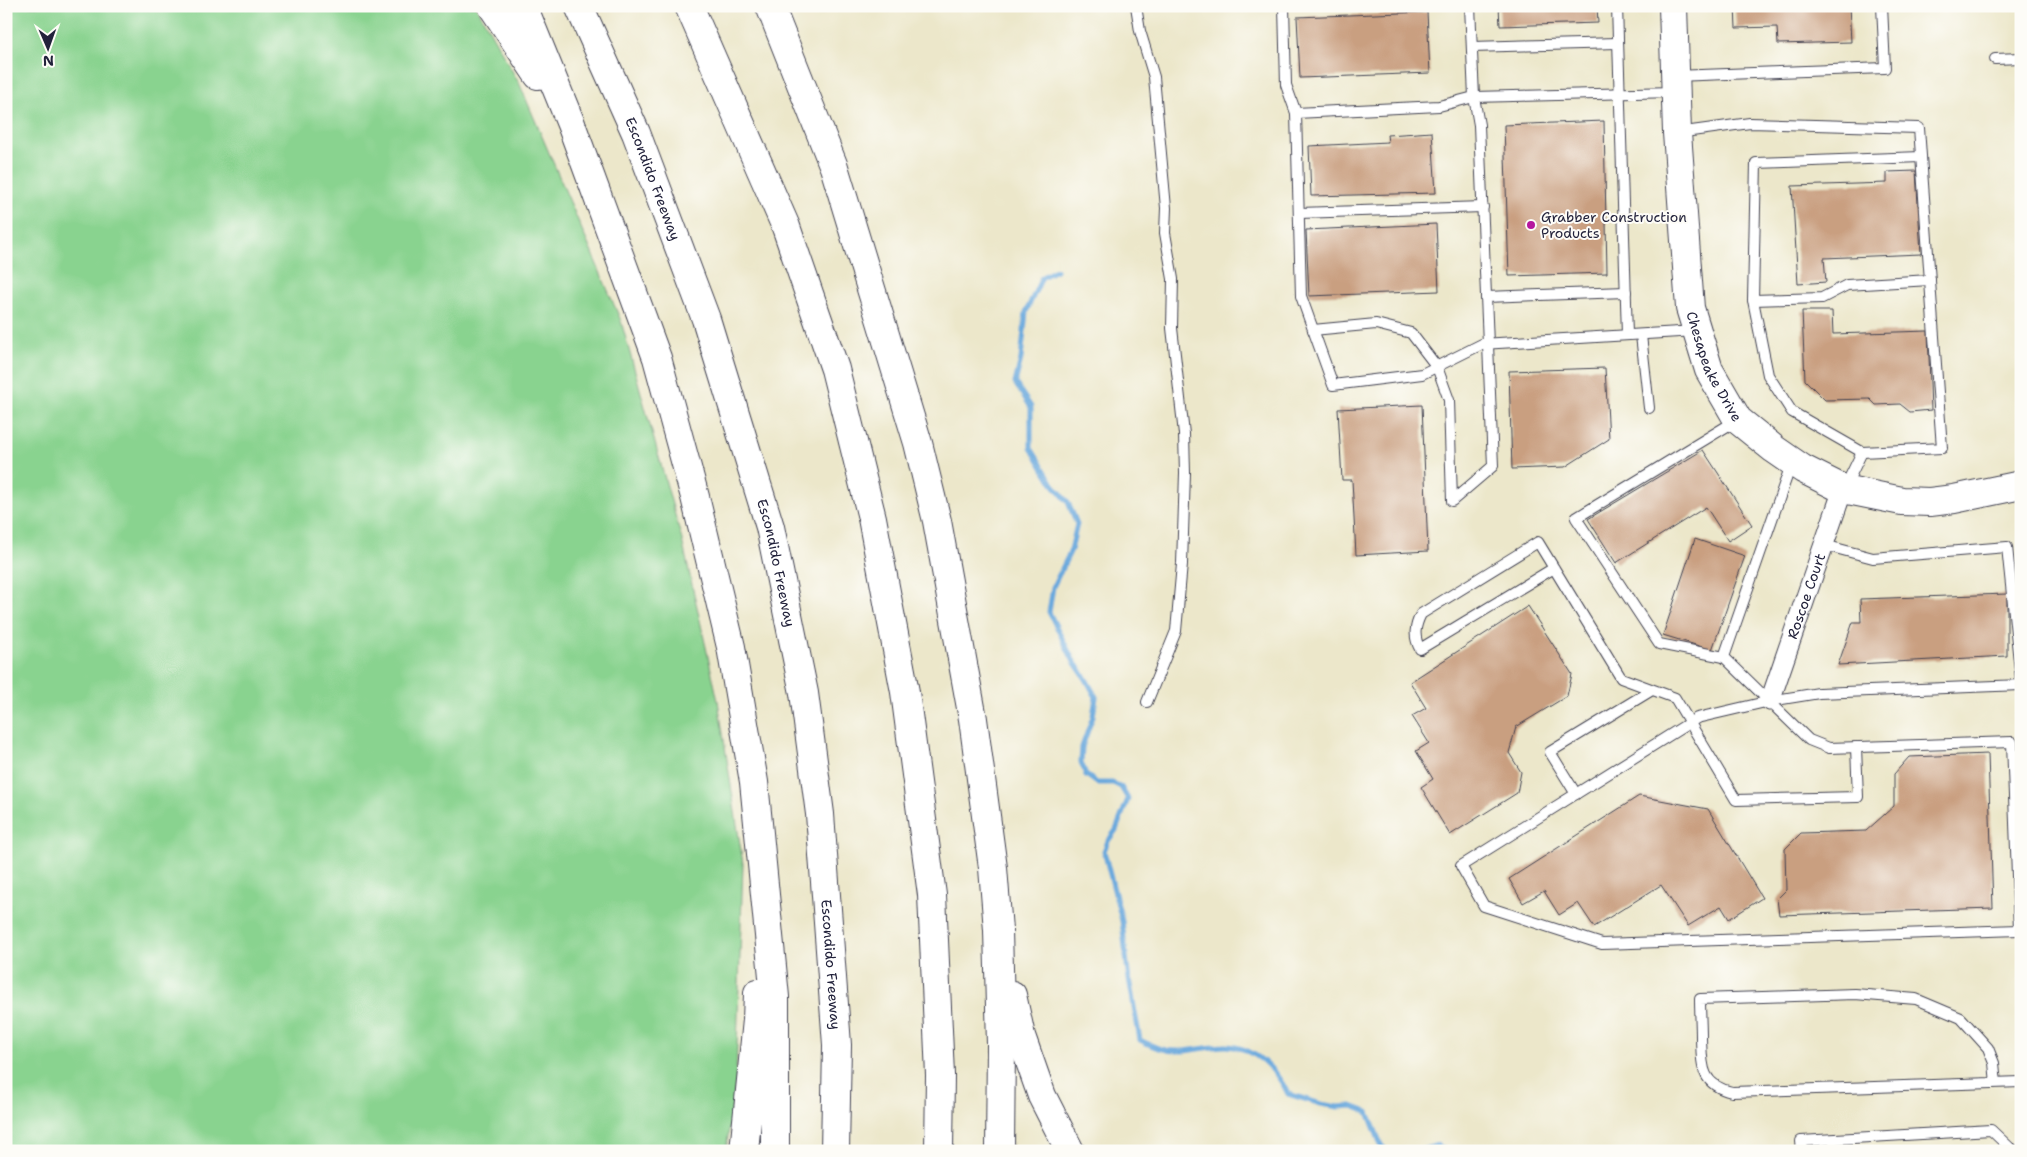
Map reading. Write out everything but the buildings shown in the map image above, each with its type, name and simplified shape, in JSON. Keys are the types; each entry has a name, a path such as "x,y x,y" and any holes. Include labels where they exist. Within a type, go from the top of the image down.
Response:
{"main road":[{"path":"492,6 570,124"},
{"path":"523,6 570,124 657,358 695,497 731,647 754,782 775,997 775,1151"},
{"name":"Escondido Freeway","path":"579,6 636,133 706,319 770,527 804,693 820,814 837,1045 836,1151"},
{"path":"689,6 786,227 835,369 872,518 905,692 932,895 940,1075 940,1151"},
{"path":"754,6 856,240"},
{"path":"770,6 834,167 918,444 937,520 973,719 993,868 998,930 1002,1045 1000,1151"},
{"name":"Chesapeake Drive","path":"1673,6 1677,133 1690,308 1709,370 1738,420 1792,461 1843,490 1902,501 1930,502 2021,485"},
{"path":"744,1151 757,1020 762,849"},
{"path":"998,930 1021,1036 1042,1096 1070,1151"}],"street":[{"name":"Roscoe Court","path":"1770,701 1843,490"}],"lane":[{"path":"1136,6 1140,30 1154,77 1166,208 1165,233 1173,279 1172,328 1184,434 1185,474 1182,564 1176,631 1147,702"},
{"path":"1284,6 1286,84 1296,112 1301,296 1333,384 1422,374 1482,344 1697,331"},
{"path":"1313,330 1376,324 1411,332 1437,367 1449,400 1452,501 1493,466 1479,124 1474,98 1470,6"},
{"path":"1616,6 1627,335"},
{"path":"1296,112 1439,106 1474,98 1619,93 1675,84 1885,68 1882,6"},
{"path":"1472,47 1618,43"},
{"path":"1995,59 2021,58"},
{"path":"1677,133 1750,123 1919,128 1942,448 1862,452 1792,412 1768,375 1753,300 1756,163 1921,157"},
{"path":"1299,213 1482,207"},
{"path":"1753,300 1822,298 1847,285 1930,280"},
{"path":"1486,297 1626,292"},
{"path":"1641,334 1649,408"},
{"path":"1738,420 1576,518 1658,644 1724,656 1770,701 1809,740 1829,748 2012,742 2019,930 1602,944 1484,906 1460,866 1698,718 1770,701 1819,693 2021,685"},
{"path":"1843,490 1862,452"},
{"path":"1724,656 1792,461"},
{"path":"1554,568 1420,649 1416,642 1415,626 1422,614 1538,542 1554,568 1621,678 1675,698 1736,800 1858,797 1856,747"},
{"path":"1824,545 1873,558 2007,547 2021,681"},
{"path":"1576,794 1550,752 1652,690"},
{"path":"1996,1083 1994,1063 1988,1048 1961,1018 1916,999 1856,994 1700,999 1703,1068 1713,1085 1722,1090 1732,1092 1996,1083 2021,1082"},
{"path":"1802,1151 1801,1140 1991,1130 2010,1148 2017,1151"}],"green space":[{"path":"6,6 476,6 520,85 621,321 682,540 718,701 743,864 736,1077 726,1151 6,1151"}],"waterway":[{"path":"1056,270 1042,277 1026,312 1021,359 1015,383 1031,407 1031,448 1053,484 1068,502 1077,524 1071,550 1053,587 1049,612 1073,660 1096,697 1093,716 1082,747 1081,762 1086,775 1097,783 1113,783 1121,787 1128,799 1116,830 1104,851 1122,921 1128,973 1140,1040 1158,1048 1172,1051 1189,1051 1224,1046 1235,1047 1254,1054 1271,1068 1288,1094 1321,1104 1338,1107 1352,1106 1368,1112 1381,1145 1387,1151"},
{"path":"1420,1151 1437,1145 1446,1151"}],"place":[{"name":"Grabber Construction Products","path":"1531,225"}]}
